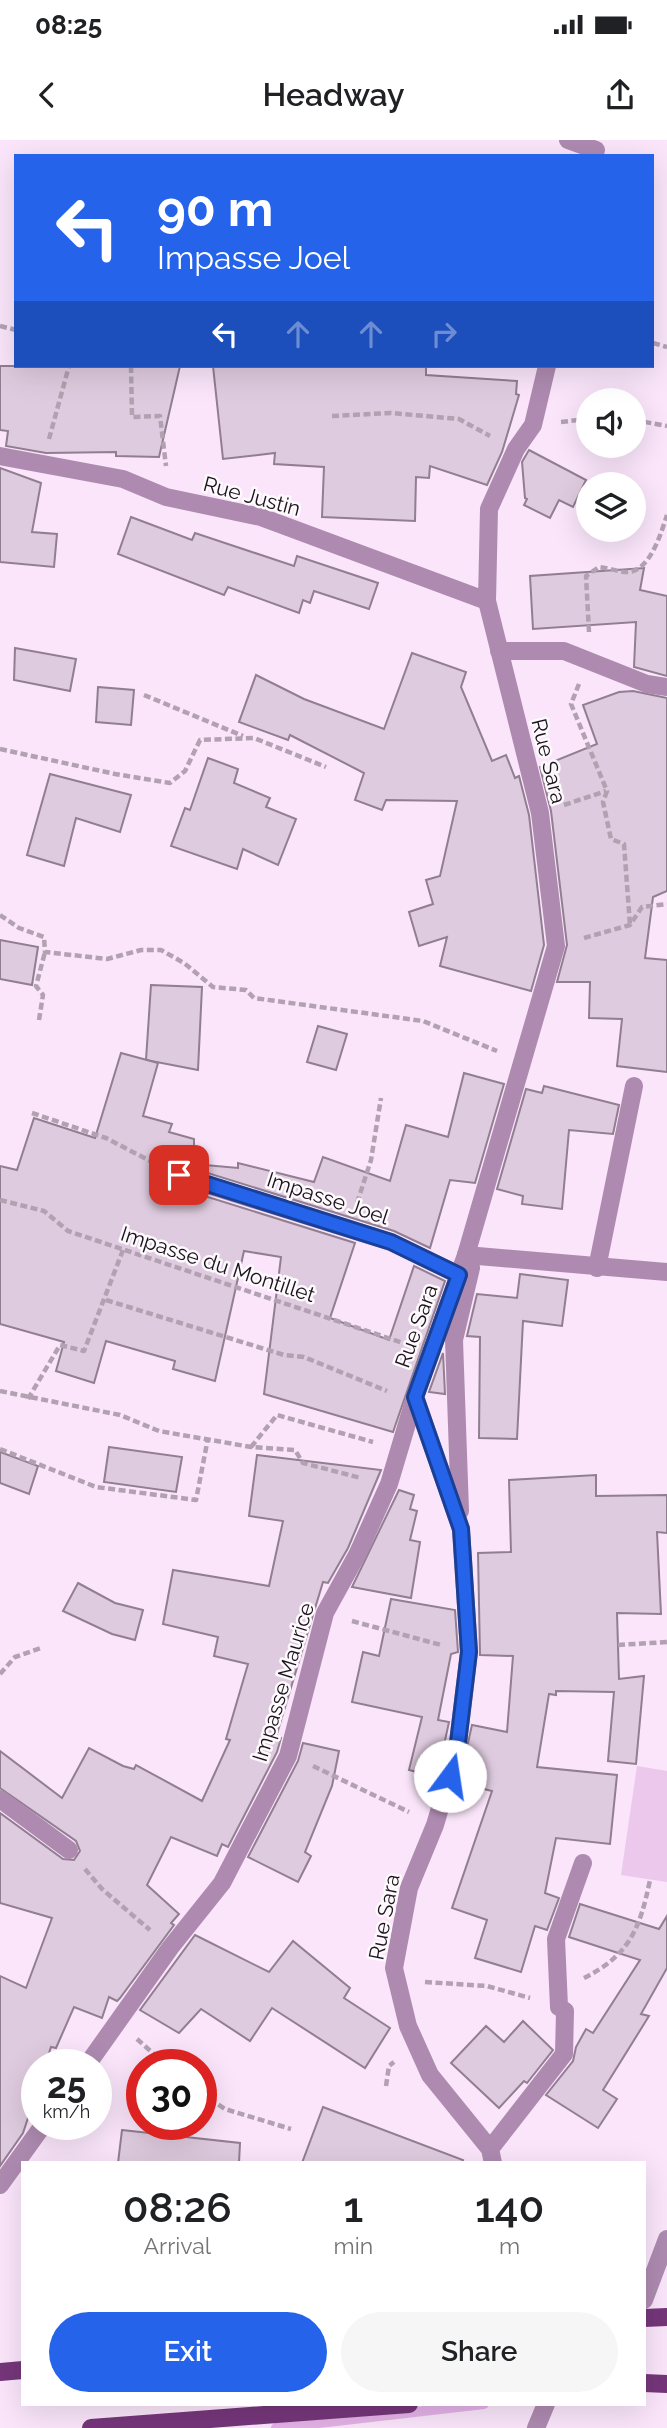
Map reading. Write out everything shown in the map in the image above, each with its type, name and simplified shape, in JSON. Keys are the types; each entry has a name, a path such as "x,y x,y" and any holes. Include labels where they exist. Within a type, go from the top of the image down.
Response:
{"main road":[{"path":"646,2318 667,2317"},
{"path":"0,2372 21,2370"},
{"path":"646,2383 667,2384"},
{"path":"91,2428 382,2406"}],"street":[{"path":"568,140 597,149"},
{"name":"Rue Sara","path":"491,2156 430,2075 408,2026 394,1968 409,1888 435,1825 457,1751 469,1652 461,1529 413,1399 459,1275 470,1257 556,946 540,813 487,601 489,509 516,449 533,425 547,368"},
{"name":"Rue Justin","path":"0,456 123,479 166,497 261,517 487,601"},
{"path":"499,651 564,651 647,684 667,687"},
{"path":"597,1268 634,1086"},
{"name":"Impasse Joel","path":"179,1175 391,1242 459,1275"},
{"path":"461,1529 454,1340 470,1257 667,1272"},
{"name":"Impasse Maurice","path":"99,2049 170,1948 222,1883 288,1756 325,1613 358,1553 389,1484 413,1399"},
{"path":"0,1799 69,1850"},
{"path":"491,2156 564,2054 565,2011 559,2007 556,1939 583,1863"},
{"path":"0,2185 32,2140"},
{"path":"646,2295 667,2239"},
{"path":"536,2428 545,2406"}],"path":[{"path":"44,463 55,411 68,368"},
{"path":"131,368 132,417 160,416 166,449 166,497"},
{"path":"332,416 391,413 459,419 516,449"},
{"path":"646,422 667,426"},
{"path":"630,925 624,844 611,839 603,802 607,790 571,704 589,660 586,576 599,567 626,572 638,569 658,543 667,515"},
{"path":"144,695 326,767"},
{"path":"0,748 115,774 170,783 185,771 201,740 245,736"},
{"path":"540,813 607,790"},
{"path":"556,946 630,925 642,907 667,904"},
{"path":"0,915 19,928 44,937 45,952 36,986 43,995 40,1020"},
{"path":"45,952 107,959 141,950 161,950 184,963 213,987 246,990 254,998 423,1021 524,1062"},
{"path":"348,1230 371,1160 382,1098"},
{"path":"32,1113 106,1138 179,1175"},
{"name":"Impasse du Montillet","path":"0,1200 44,1211 68,1231 338,1319 431,1353"},
{"path":"28,1399 60,1345 84,1351 106,1300 123,1250"},
{"path":"106,1300 284,1355 304,1357 413,1399"},
{"path":"0,1391 28,1399 120,1415 159,1431 251,1447 295,1450 303,1463 389,1484"},
{"path":"251,1447 277,1415 398,1449"},
{"path":"0,1449 96,1487 196,1500 208,1438"},
{"path":"325,1613 469,1652"},
{"path":"618,1645 667,1642"},
{"path":"0,1674 15,1657 41,1648"},
{"path":"342,1779 435,1825"},
{"path":"69,1850 103,1889 170,1948"},
{"path":"118,2023 148,2049"},
{"path":"386,2086 389,2066 398,2060"},
{"path":"217,2104 225,2109 291,2129"}],"shaded area":[{"path":"637,1766 667,1771 667,1882 621,1875"}],"building":[{"path":"0,366 180,368 159,457 116,456 116,452 46,453 6,446 8,431 0,430"},
{"path":"213,368 426,368 426,375 517,381 516,394 519,395 502,452 487,485 430,466 429,478 416,477 415,521 322,517 324,467 274,464 275,453 223,459"},
{"path":"529,450 576,475 576,501 573,507 559,500 550,518 524,505 527,499 522,462"},
{"path":"0,468 41,483 32,532 57,534 54,567 0,562"},
{"path":"131,517 192,540 195,533 294,566 297,556 378,583 369,609 314,591 310,603 303,600 299,613 228,587 224,595 118,554"},
{"path":"644,568 640,590 667,596 667,676 634,667 636,622 533,629 530,576"},
{"path":"15,648 76,659 70,691 14,680"},
{"path":"412,653 466,672 461,687 492,761 506,755 515,778 519,776 529,815 544,945 531,991 440,966 447,937 419,946 409,912 433,904 426,880 440,876 457,801 386,800 382,810 355,800 364,773 290,735 288,740 239,722 256,675 304,699 384,729"},
{"path":"98,687 134,690 131,725 96,722"},
{"path":"633,691 667,698 667,891 653,897 645,958 667,960 667,1072 617,1066 622,1019 589,1018 590,982 557,982 567,945 551,811 540,767 597,744 583,705 619,692"},
{"path":"208,758 238,769 234,783 270,798 266,807 296,819 278,865 243,849 237,869 171,846 185,808 190,810"},
{"path":"50,774 131,795 120,832 76,818 64,866 27,855"},
{"path":"0,940 38,947 32,985 0,979"},
{"path":"151,985 202,987 198,1070 146,1060"},
{"path":"318,1026 347,1034 336,1070 307,1062"},
{"path":"121,1053 158,1063 143,1116 172,1124 169,1132 194,1139 194,1164 238,1168 238,1163 314,1182 323,1157 390,1181 406,1125 448,1137 464,1073 504,1084 475,1183 450,1180 430,1248 394,1231 182,1165 176,1165 168,1172 168,1179 176,1187 355,1243 330,1318 389,1340 414,1266 445,1281 393,1432 264,1394 281,1257 244,1251 215,1381 173,1369 175,1361 106,1341 94,1383 56,1371 64,1342 0,1324 0,1166 17,1170 34,1118 95,1138"},
{"path":"544,1086 619,1105 613,1134 569,1130 562,1209 522,1204 523,1196 497,1189 526,1089 542,1093"},
{"path":"520,1274 568,1280 562,1326 523,1321 517,1439 479,1438 480,1337 467,1336 477,1294 517,1298"},
{"path":"443,1353 445,1394 429,1392"},
{"path":"109,1447 182,1457 176,1492 104,1482"},
{"path":"0,1452 38,1466 29,1494 0,1483"},
{"path":"257,1455 381,1470 348,1548 328,1583 323,1582 276,1737 281,1738 277,1752 228,1847 222,1844 217,1856 171,1837 147,1885 179,1914 171,1923 174,1925 120,1998 117,2001 109,1997 102,2018 74,2007 56,2048 21,2049 21,2136 0,2166 0,1976 26,1988 52,1918 0,1903 0,1813 63,1859 74,1860 80,1851 76,1841 0,1788 0,1751 62,1798 89,1748 123,1766 134,1769 136,1765 202,1801 230,1740 226,1739 248,1664 214,1656 218,1637 163,1624 173,1570 269,1586 283,1521 249,1516"},
{"path":"596,1475 596,1496 667,1495 667,1533 657,1532 661,1614 617,1613 619,1679 644,1676 636,1764 608,1761 614,1692 556,1691 556,1695 549,1694 537,1767 617,1775 610,1844 556,1838 545,1893 559,1898 547,1930 535,1926 521,1972 475,1958 487,1920 452,1908 492,1791 459,1783 472,1725 507,1732 513,1656 480,1655 478,1553 511,1552 509,1480"},
{"path":"399,1490 414,1495 410,1509 417,1511 410,1540 420,1542 411,1598 352,1587"},
{"path":"78,1583 115,1603 143,1610 135,1640 112,1634 63,1611"},
{"path":"391,1599 455,1610 458,1652 451,1654 438,1720 449,1722 437,1777 409,1770 422,1717 352,1702 363,1652 379,1656"},
{"path":"303,1743 339,1751 332,1786 305,1852 311,1856 298,1882 248,1857 298,1761"},
{"path":"580,1904 659,1929 667,1916 667,1968 641,2014 649,2016 603,2090 617,2099 598,2128 546,2095 573,2061 576,2047 586,2029 593,2033 640,1960 569,1937"},
{"path":"195,1935 269,1972 293,1941 350,1988 344,1998 390,2028 365,2068 272,2008 250,2041 201,2009 179,2033 140,2010"},
{"path":"523,2021 553,2050 527,2083 524,2081 499,2108 451,2063 486,2026 504,2042"},
{"path":"323,2107 463,2160 463,2161 303,2161"},
{"path":"122,2130 126,2130 126,2140 213,2140 240,2143 239,2161 118,2161"}],"waterway":[{"path":"276,2428 467,2406"}],"route":[{"path":"179,1175 391,1242 459,1275 415,1397 461,1529 469,1652 457,1751 450,1776"}]}
